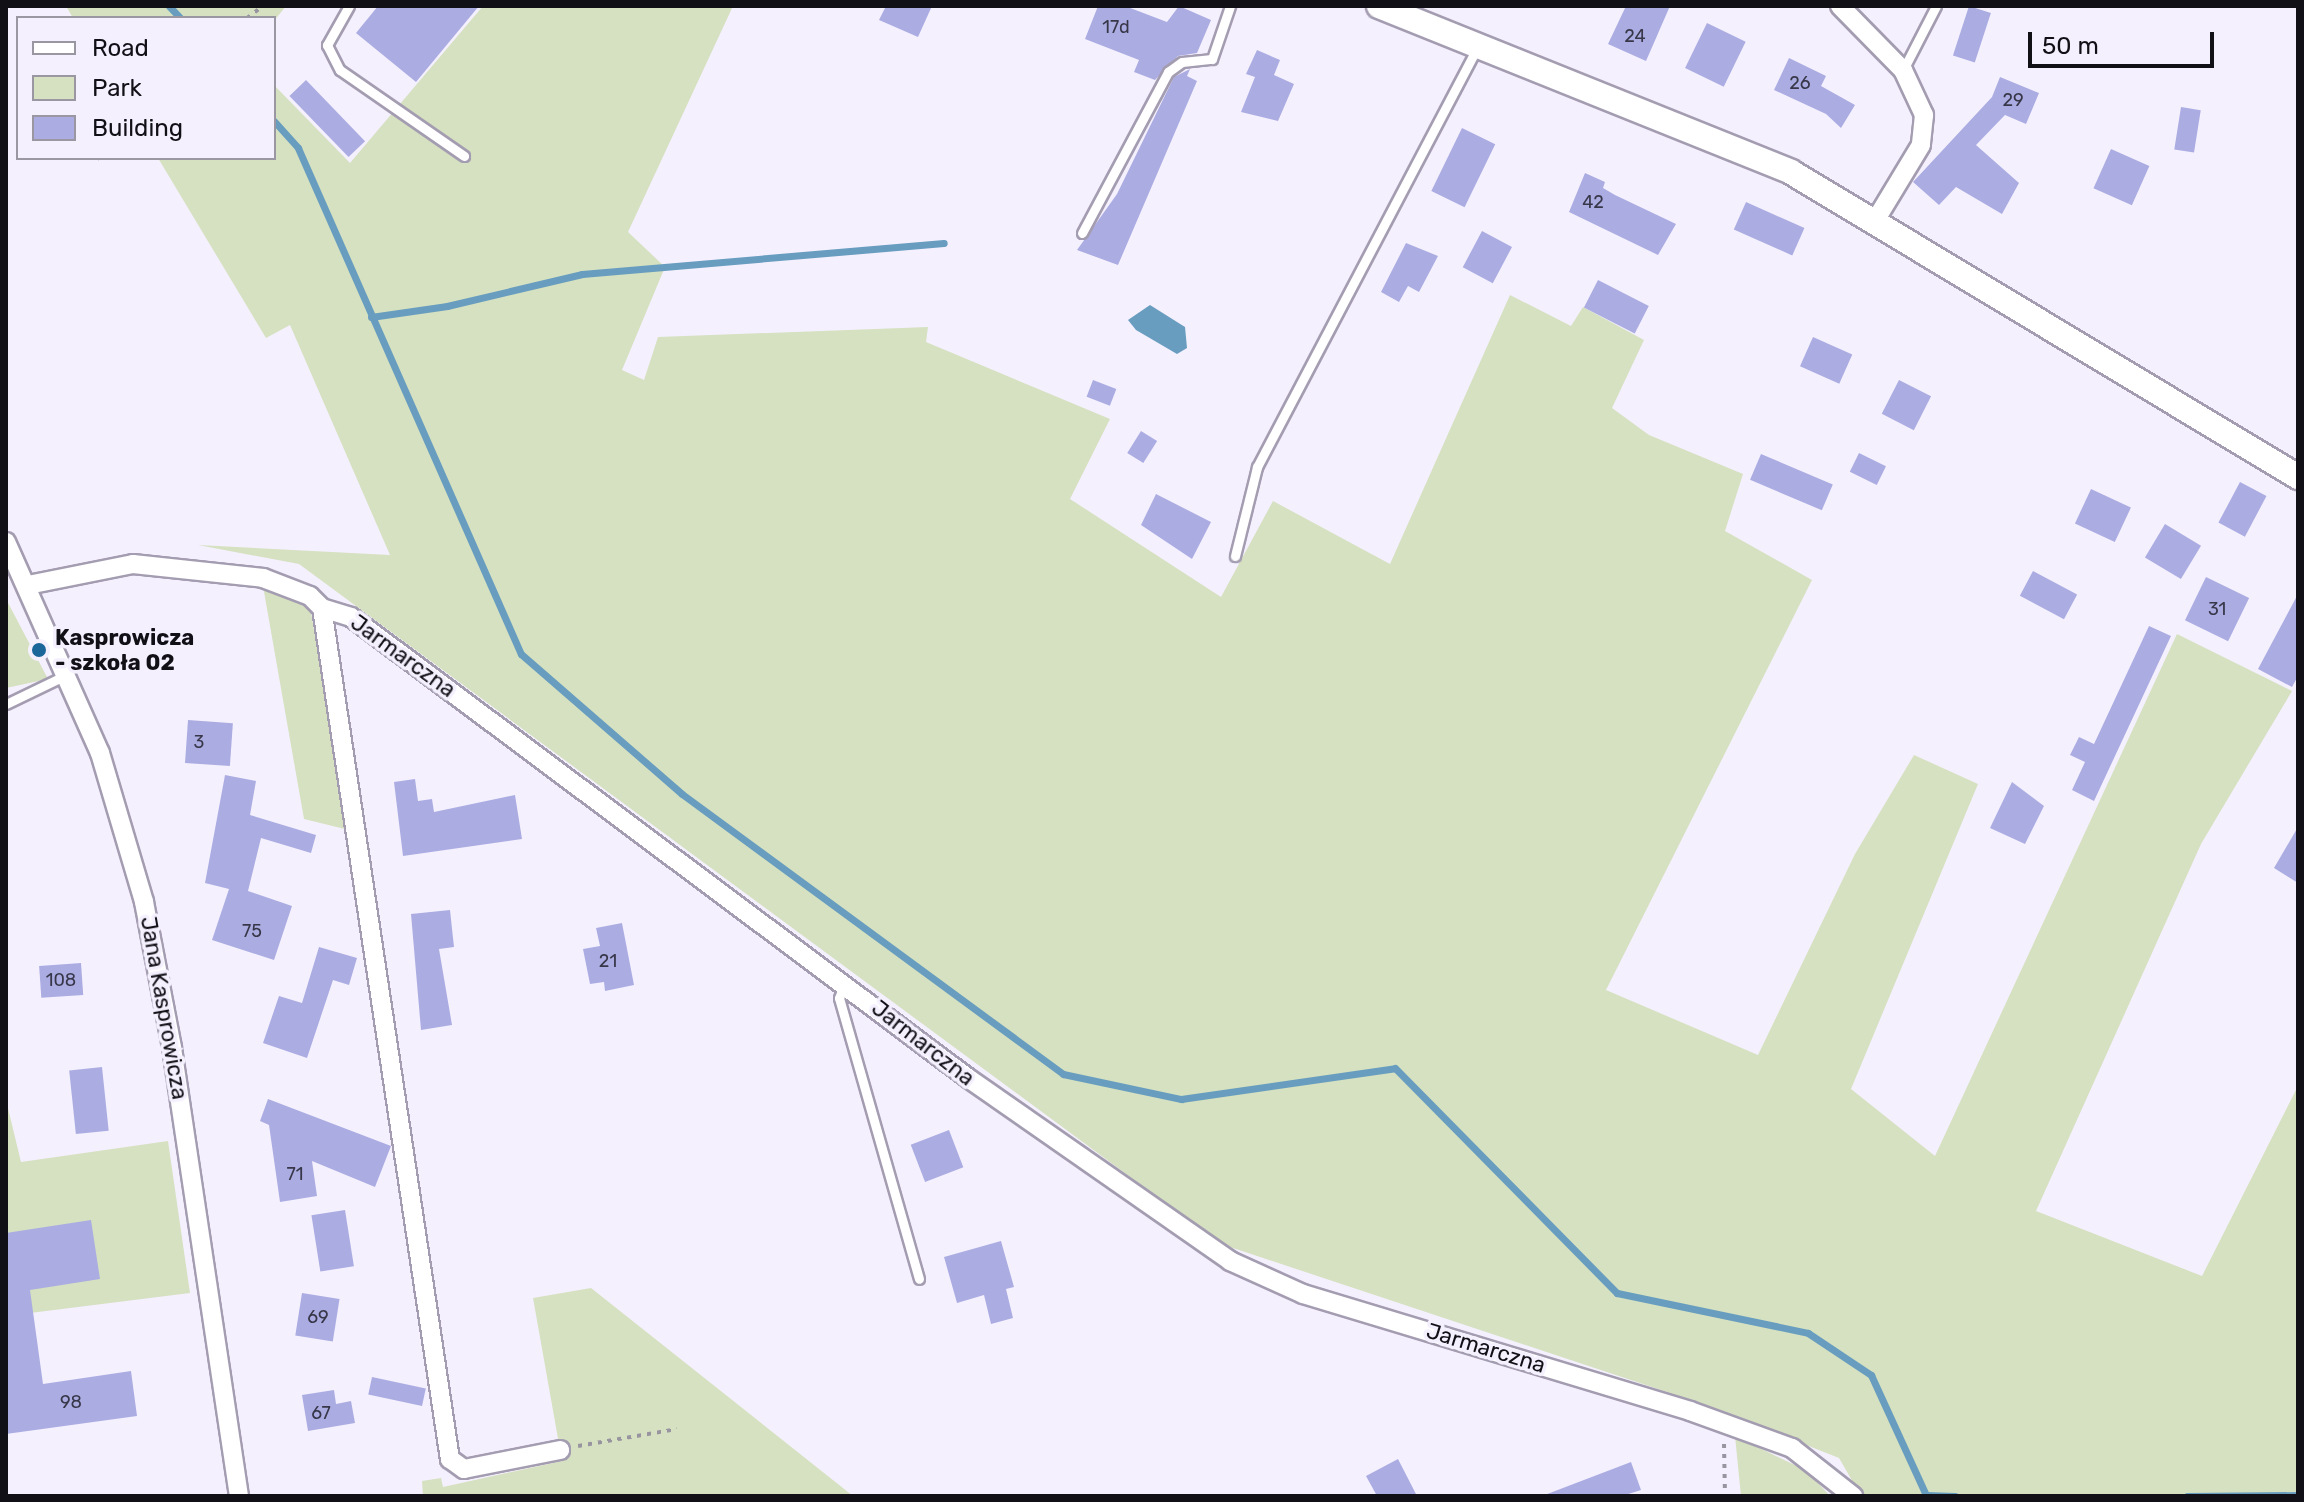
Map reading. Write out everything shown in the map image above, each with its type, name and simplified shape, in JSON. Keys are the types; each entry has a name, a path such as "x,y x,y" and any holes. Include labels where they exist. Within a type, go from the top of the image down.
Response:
{"street":[{"path":"1379,6 1739,148 1875,221 2298,477"},
{"path":"1840,6 1903,70 1921,104 1923,136 1875,221"},
{"name":"Jana Kasprowicza","path":"6,542 69,673 115,797 153,944 239,1496"},
{"name":"Jarmarczna","path":"28,585 116,565 189,568 280,582 322,608 351,617 1056,1143 1250,1271 1303,1294 1792,1448 1853,1496"},
{"path":"322,608 450,1459 464,1469 560,1450"}],"lane":[{"path":"349,6 327,45 340,70 464,156"},
{"path":"1082,233 1108,175 1130,149 1168,72 1182,62 1212,59 1230,6"},
{"path":"1903,70 1936,6"},
{"path":"1235,556 1257,467 1479,45"},
{"path":"6,704 69,673"},
{"path":"845,983 839,998 919,1279"}],"path":[{"path":"1725,1496 1727,1426"},
{"path":"560,1450 677,1429"}],"green space":[{"path":"66,6 286,6 276,18 276,16 72,16"},
{"path":"483,6 733,6 628,232 665,267 622,370 644,380 658,337 928,327 926,342 1110,419 1070,499 1221,597 1273,501 1390,564 1510,295 1571,326 1583,307 1644,340 1612,408 1649,435 1743,474 1725,531 1812,580 1606,990 1758,1055 1855,854 1914,755 1978,784 1851,1089 1935,1156 2177,634 2292,691 2201,844 2036,1211 2202,1276 2298,1086 2298,1496 1861,1496 1839,1458 1700,1403 1221,1244 299,564 198,545 390,555 290,325 266,338 159,160 276,160 276,87 350,163"},
{"path":"263,586 310,607 349,830 304,819"},
{"path":"6,599 48,679 6,688"},
{"path":"6,1100 21,1162 168,1141 190,1293 6,1316"},
{"path":"591,1288 853,1496 423,1496 422,1481 441,1478 443,1487 562,1461 533,1298"},
{"path":"1735,1436 1807,1471 1830,1496 1741,1496"}],"water":[{"path":"1150,305 1185,327 1187,348 1177,354 1136,330 1128,320"}],"building":[{"path":"378,6 479,6 416,82 356,33"},
{"path":"886,6 932,6 918,37 879,20"},
{"path":"1098,6 1125,6 1167,22 1179,6 1211,20 1197,53 1178,56 1155,80 1134,72 1139,60 1085,39"},
{"path":"1626,6 1670,6 1646,61 1608,44"},
{"path":"1969,6 1991,13 1975,63 1953,55"},
{"path":"1707,23 1746,42 1724,87 1685,68"},
{"path":"1257,50 1280,60 1274,75 1294,84 1278,121 1241,112 1255,77 1246,74"},
{"path":"1789,58 1826,76 1821,86 1855,105 1841,128 1826,114 1774,90"},
{"path":"1190,69 1187,76 1197,81 1118,265 1077,250 1117,194 1174,77"},
{"path":"2000,77 2039,93 2026,124 2005,115 1976,145 2019,183 2002,214 1956,187 1939,205 1913,182 1992,97"},
{"path":"306,80 365,141 349,157 289,96"},
{"path":"2181,107 2201,110 2194,153 2174,149"},
{"path":"1462,128 1495,144 1465,207 1431,191"},
{"path":"2111,149 2149,166 2132,205 2094,188"},
{"path":"1585,173 1605,182 1603,188 1615,195 1676,224 1658,255 1569,212"},
{"path":"1746,202 1804,228 1792,255 1734,229"},
{"path":"1482,231 1512,247 1493,283 1463,267"},
{"path":"1406,243 1438,256 1419,292 1408,286 1399,302 1381,292"},
{"path":"1598,280 1649,306 1635,333 1584,308"},
{"path":"1813,337 1852,354 1839,384 1800,366"},
{"path":"1093,380 1116,389 1110,406 1087,397"},
{"path":"1899,380 1931,396 1914,430 1882,414"},
{"path":"1141,431 1157,441 1143,463 1127,453"},
{"path":"1859,453 1886,466 1877,485 1850,472"},
{"path":"1761,454 1833,484 1822,510 1750,480"},
{"path":"2240,482 2266,496 2245,537 2218,523"},
{"path":"2091,489 2131,508 2115,542 2075,523"},
{"path":"1156,494 1211,522 1192,559 1141,525"},
{"path":"2165,524 2201,546 2181,579 2145,557"},
{"path":"2033,571 2077,594 2064,619 2020,596"},
{"path":"2206,577 2249,598 2228,641 2185,620"},
{"path":"2298,594 2298,676 2292,687 2258,669"},
{"path":"2149,626 2171,636 2094,801 2072,790 2085,762 2070,755 2079,737 2094,744"},
{"path":"188,720 233,723 230,766 185,763"},
{"path":"225,775 256,781 250,815 316,835 311,853 261,838 248,891 292,906 274,960 212,940 229,889 205,883"},
{"path":"415,779 418,801 432,799 434,812 515,795 522,839 403,856 394,782"},
{"path":"2012,782 2044,806 2025,844 1990,828"},
{"path":"2298,827 2298,883 2274,868"},
{"path":"450,910 454,947 439,949 452,1025 421,1030 411,914"},
{"path":"622,923 634,985 605,991 604,982 590,984 583,949 600,946 596,928"},
{"path":"319,947 357,958 349,985 333,980 307,1058 263,1043 279,996 302,1003"},
{"path":"81,963 83,995 41,998 39,966"},
{"path":"102,1067 109,1131 76,1134 69,1070"},
{"path":"268,1099 391,1146 375,1187 312,1161 317,1196 280,1202 269,1125 260,1121"},
{"path":"949,1130 963,1167 925,1182 911,1145"},
{"path":"345,1210 354,1266 320,1272 311,1215"},
{"path":"91,1220 100,1279 30,1290 43,1384 131,1371 137,1416 6,1434 6,1233"},
{"path":"1001,1241 1014,1287 1006,1289 1013,1318 991,1324 984,1295 957,1303 944,1257"},
{"path":"302,1293 340,1299 333,1341 295,1335"},
{"path":"372,1377 426,1388 422,1406 368,1395"},
{"path":"334,1390 336,1404 351,1401 355,1423 308,1431 302,1395"},
{"path":"1398,1459 1417,1496 1377,1496 1366,1476"},
{"path":"1631,1462 1641,1490 1622,1496 1542,1496"}],"waterway":[{"path":"169,6 178,16"},
{"path":"276,123 298,148 521,654 682,794 1063,1074 1181,1099 1395,1068 1617,1293 1808,1333 1871,1375 1926,1495 1955,1496"},
{"path":"371,317 447,306 582,274 944,243"},
{"path":"2187,1496 2298,1495"}],"place":[{"name":"Kasprowicza - szkoła 02","path":"39,650"}]}
